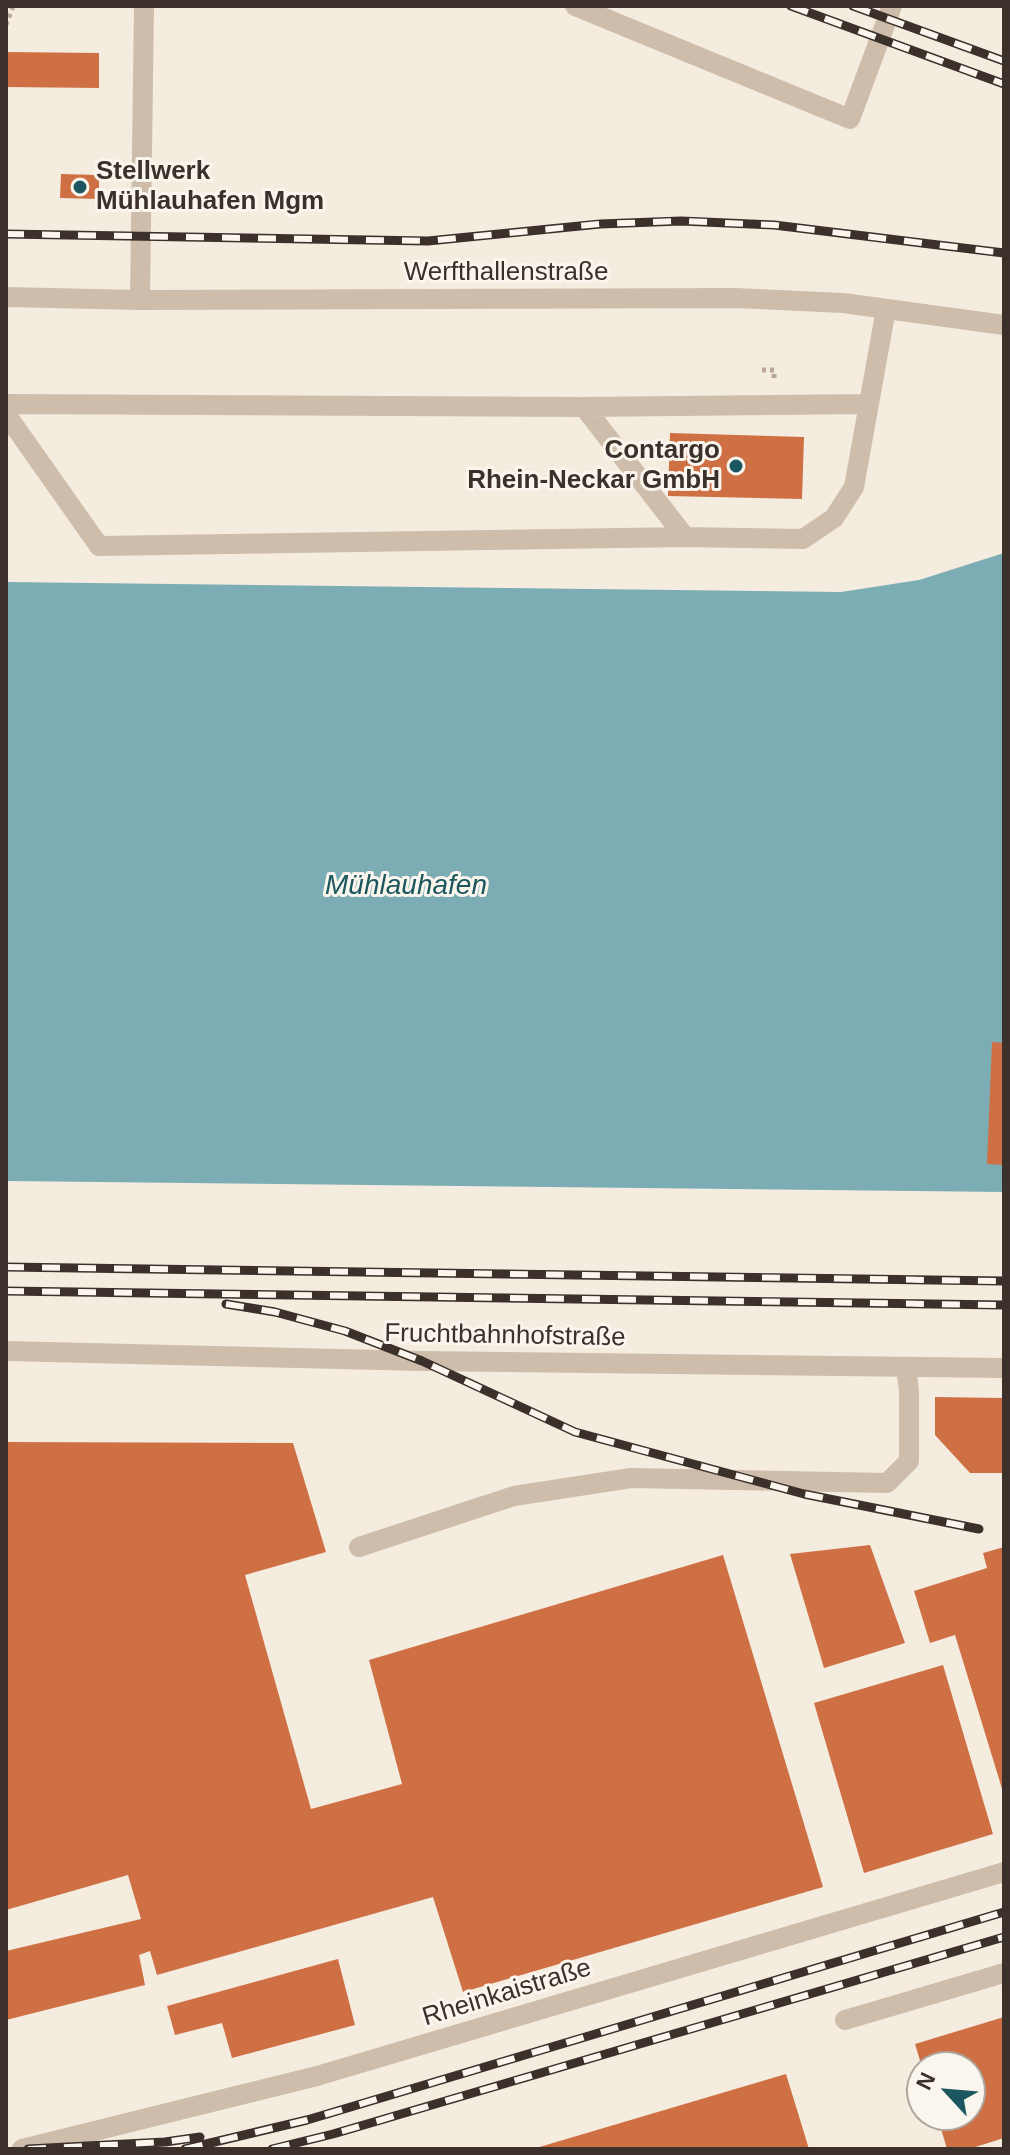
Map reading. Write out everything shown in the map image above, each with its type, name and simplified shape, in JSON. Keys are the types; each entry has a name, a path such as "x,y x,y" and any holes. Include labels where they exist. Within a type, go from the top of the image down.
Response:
{"street":[{"path":"140,300 144,6"},
{"path":"575,6 850,119 892,6"},
{"name":"Werfthallenstraße","path":"6,297 140,300 736,298 843,303 1004,325"},
{"path":"6,414 99,546 685,537 803,539 834,518 854,487 886,309"},
{"path":"6,404 584,407 868,404"},
{"path":"584,407 685,537"},
{"name":"Fruchtbahnhofstraße","path":"6,1351 422,1361 1004,1368"},
{"path":"359,1547 514,1496 631,1478 887,1483 909,1461 906,1367"},
{"name":"Rheinkaistraße","path":"22,2149 317,2076 1004,1872"},
{"path":"845,2020 1004,1973"}],"path":[{"path":"6,25 13,6"}],"water":[{"name":"Mühlauhafen","path":"1004,553 1004,1192 6,1181 6,582 841,592 919,580"}],"building":[{"path":"6,52 99,53 99,88 6,87"},
{"name":"Stellwerk Mühlauhafen Mgm","path":"61,174 99,175 99,199 60,198"},
{"name":"Contargo Rhein-Neckar GmbH","path":"670,433 804,437 802,499 668,496"},
{"path":"992,1042 1004,1043 1004,1165 987,1164"},
{"path":"935,1397 1004,1398 1004,1473 970,1473 935,1435"},
{"path":"6,1442 293,1443 326,1552 245,1575 311,1809 402,1784 369,1660 723,1555 823,1887 463,1992 433,1897 157,1975 150,1951 139,1955 145,1985 6,2020 6,1951 141,1919 128,1875 6,1910"},
{"path":"870,1545 905,1643 824,1668 790,1554"},
{"path":"1004,1547 1003,1792 955,1635 930,1643 914,1591 987,1568 983,1553"},
{"path":"943,1665 993,1834 864,1873 814,1703"},
{"path":"338,1959 355,2025 232,2058 222,2023 175,2035 167,2006"},
{"path":"1004,2017 1004,2138 969,2149 947,2149 942,2131 986,2131 986,2051 917,2051 915,2044"},
{"path":"786,2074 809,2149 536,2148"}],"railway":[{"path":"791,6 1004,84"},
{"path":"853,6 1004,61"},
{"path":"6,234 428,241 600,224 681,221 774,225 1004,253"},
{"path":"6,1267 1004,1281"},
{"path":"6,1291 1004,1305"},
{"path":"226,1304 275,1312 345,1331 422,1361 575,1432 804,1494 979,1529"},
{"path":"185,2149 307,2120 1004,1912"},
{"path":"272,2149 333,2134 1004,1937"},
{"path":"28,2149 165,2142 200,2137"}],"place":[{"name":"Stellwerk Mühlauhafen Mgm","path":"80,187"},
{"name":"Contargo Rhein-Neckar GmbH","path":"736,466"}]}
